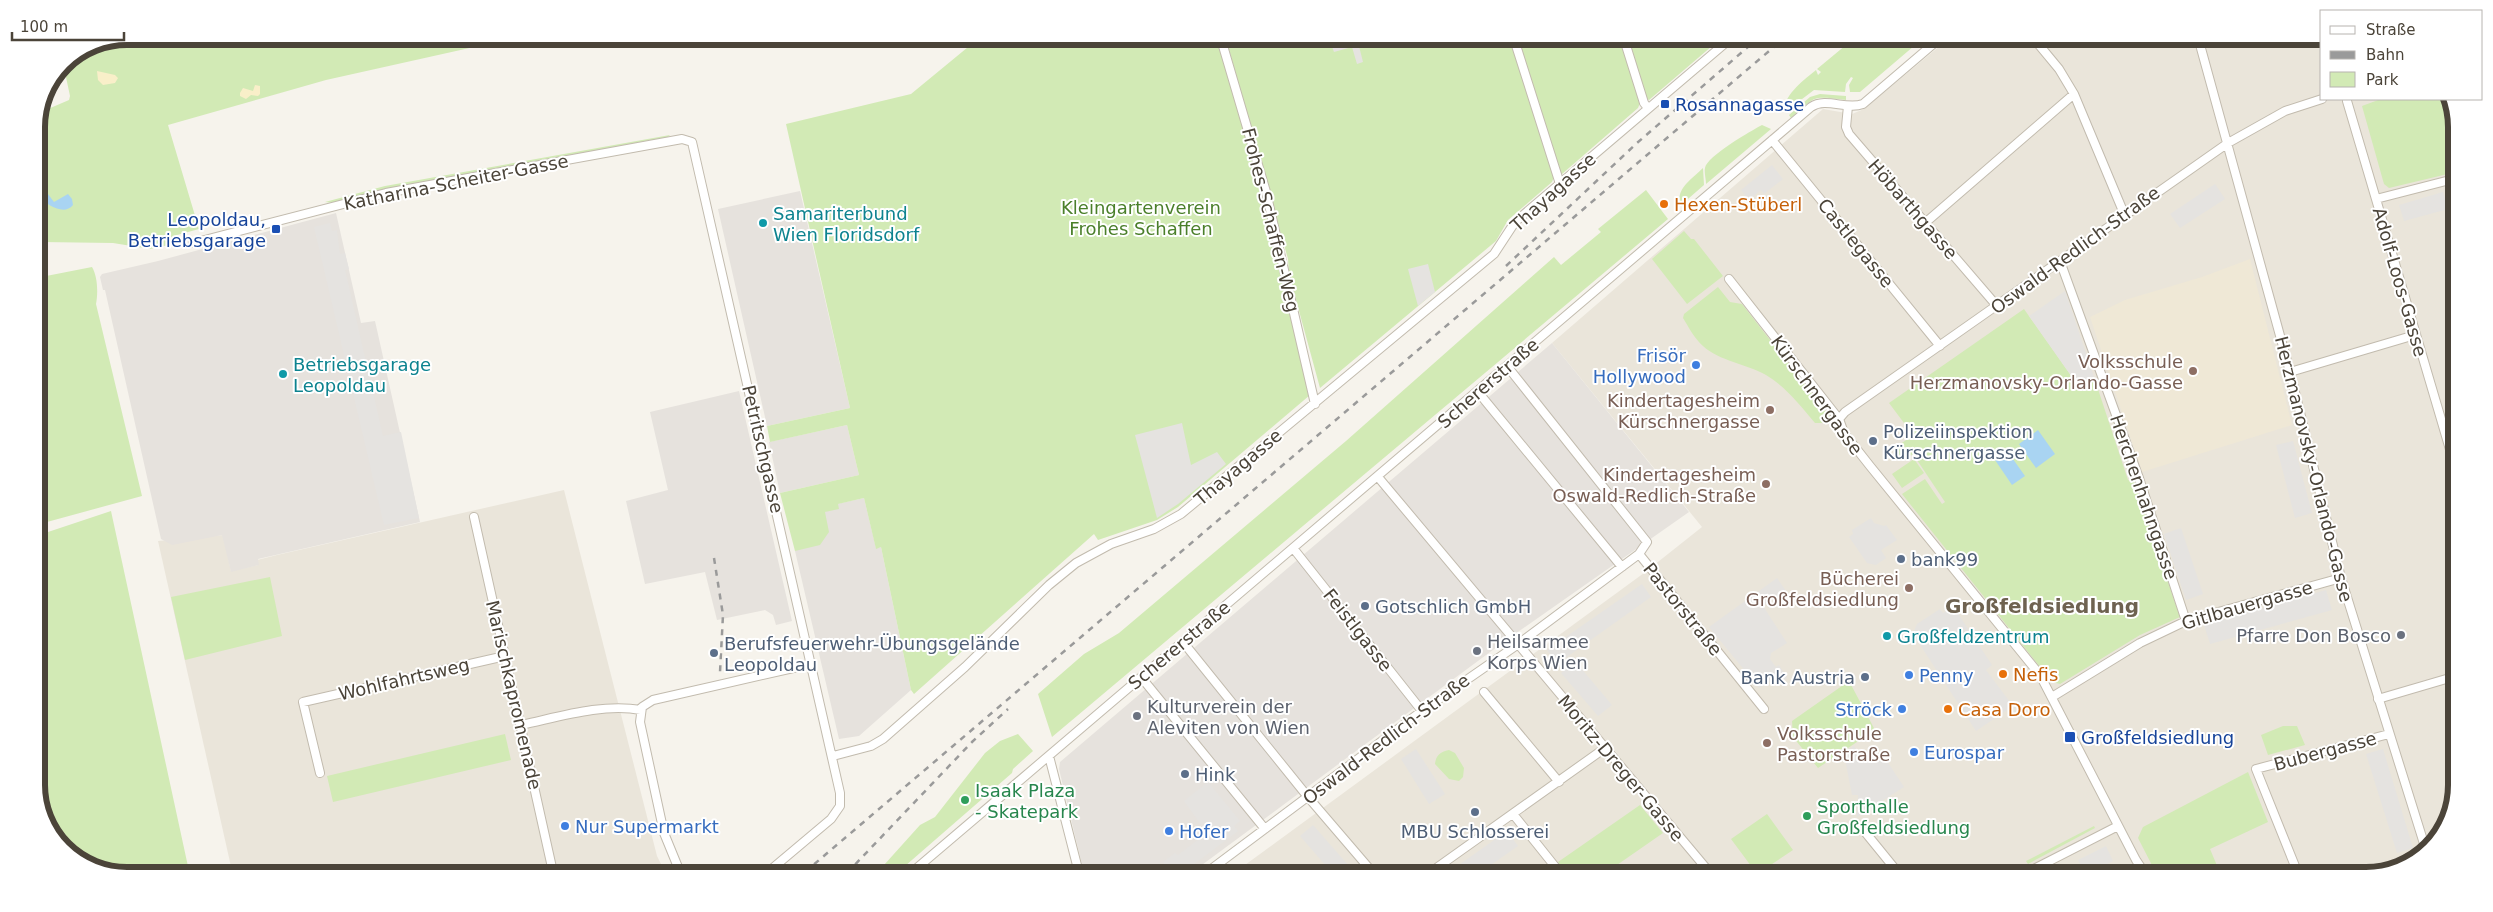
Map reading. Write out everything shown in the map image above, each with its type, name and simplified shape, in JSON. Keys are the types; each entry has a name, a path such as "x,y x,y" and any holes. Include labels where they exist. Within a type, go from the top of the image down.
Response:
{"street":[{"name":"Frohes-Schaffen-Weg","path":"1223,45 1266,192 1315,404"},
{"path":"1516,45 1560,184"},
{"path":"1626,45 1644,102 1648,108"},
{"name":"Thayagasse","path":"833,756 871,746 884,739 965,667 1063,573 1111,544 1173,519 1315,404 1494,254 1515,222 1723,45"},
{"name":"Schererstraße","path":"918,867 1478,392 1678,217 1813,105 1820,103 1848,106 1859,105 1867,101 1932,45"},
{"path":"2039,45 2059,69 2074,94 2125,216"},
{"name":"Herzmanovsky-Orlando-Gasse","path":"2200,45 2290,372 2341,578 2424,843"},
{"path":"1925,223 2074,94"},
{"name":"Oswald-Redlich-Straße","path":"1839,419 1845,412 2228,143 2285,111 2320,100"},
{"name":"Adolf-Loos-Gasse","path":"2345,100 2448,443"},
{"name":"Höbarthgasse","path":"1848,106 1847,132 1997,306"},
{"name":"Katharina-Scheiter-Gasse","path":"193,243 386,193 682,138 692,142"},
{"name":"Castlegasse","path":"1772,140 1940,346"},
{"name":"Petritschgasse","path":"692,142 833,756"},
{"path":"2376,200 2448,181"},
{"name":"Herchenhahngasse","path":"2060,260 2135,467 2186,621"},
{"name":"Kürschnergasse","path":"1730,279 1839,419 1844,433 1933,546 1954,567 2040,675 2141,867"},
{"path":"2290,372 2415,335"},
{"name":"Pastorstraße","path":"1507,366 1644,537 1647,542 1639,554 1764,709"},
{"name":"Pastorstraße","path":"1478,392 1622,568"},
{"name":"Moritz-Dreger-Gasse","path":"1378,476 1517,645 1706,867"},
{"name":"Marischkapromenade","path":"474,517 552,867"},
{"name":"Feistlgasse","path":"1293,548 1422,711"},
{"name":"Oswald-Redlich-Straße","path":"1214,867 1422,711 1517,645 1639,554"},
{"name":"Gitlbauergasse","path":"2052,697 2140,643 2186,621 2341,578"},
{"path":"1183,642 1308,797 1368,867"},
{"name":"Wohlfahrtsweg","path":"320,773 303,702 505,656"},
{"path":"678,867 664,833 640,722 641,710 646,703 653,700 811,664"},
{"path":"1141,677 1266,829"},
{"path":"2378,699 2448,679"},
{"path":"1484,692 1559,782"},
{"path":"521,725 624,707 641,710"},
{"name":"Bubergasse","path":"2295,867 2256,769 2389,734"},
{"path":"1438,867 1605,748"},
{"path":"774,867 836,812 840,799 833,756"},
{"path":"1049,756 1077,867"},
{"path":"1513,814 1555,867"},
{"path":"2038,867 2118,826"},
{"path":"1865,832 1893,867"},
{"name":"Kürschnergasse","path":"2136,860 2138,867"}],"shaded area":[{"path":"1331,45 1362,45 1359,46 1363,62 1357,64 1352,47 1334,52"},
{"path":"1941,45 2320,45 2320,100 2443,100 2448,122 2448,785 2444,811 2428,839 2402,859 2392,863 2366,867 1242,867 1644,573 1702,527 1552,343 1823,109 1852,114 1864,109"},
{"path":"1772,165 1783,179 1764,194 1761,190 1749,200 1741,190"},
{"path":"2215,184 2225,199 2180,228 2170,214"},
{"path":"800,191 850,408 767,426 718,209"},
{"path":"2443,192 2448,209 2404,221 2399,205"},
{"path":"336,213 361,323 375,321 420,522 258,559 259,565 231,572 222,535 172,545 161,539 105,290 103,290 100,277 102,274 158,261"},
{"path":"330,223 332,231 337,230 340,254 345,253 349,269 345,270 383,436 401,432 419,518 384,525 314,227"},
{"name":"Volksschule Herzmanovsky-Orlando-Gasse","path":"2250,259 2292,425 2142,472 2090,317 2125,300 2202,277"},
{"path":"1428,264 1435,292 1418,306 1408,269"},
{"path":"2065,291 2094,377 2079,387 2029,316"},
{"path":"1552,343 1689,512 1505,641 1199,867 1083,867 1059,769 1060,762"},
{"path":"739,391 792,621 776,625 773,615 765,610 717,620 705,572 645,584 626,501 668,490 650,412"},
{"path":"1182,423 1191,465 1217,452 1226,464 1178,504 1157,518 1135,435"},
{"path":"847,425 859,475 780,493 769,442"},
{"path":"2293,441 2312,513 2295,518 2276,445"},
{"path":"564,490 657,856 662,867 231,867 158,541 223,535 231,571 258,565 257,560"},
{"path":"864,498 876,548 881,547 911,690 859,736 839,739 795,551 825,512 837,504"},
{"path":"1871,518 1874,523 1886,525 1897,540 1881,550 1886,558 1876,565 1867,563 1849,537 1853,534 1852,530"},
{"path":"2181,528 2203,594 2186,600 2164,534"},
{"path":"1777,578 1786,591 1763,606 1787,643 1771,653 1770,659 1776,667 1779,665 1787,678 1780,683 1770,681 1759,688 1709,627"},
{"path":"1642,584 1651,597 1557,664 1547,650"},
{"path":"2326,590 2332,610 2210,644 2204,625"},
{"path":"1953,606 1992,665 1986,670 2013,706 1976,731 1913,634 1917,624 1940,609 1943,613"},
{"path":"1575,661 1612,705 1598,716 1561,673"},
{"path":"1854,746 1865,762 1881,752 1904,787 1857,817 1858,795 1852,795 1844,754"},
{"path":"1416,749 1445,794 1429,804 1401,759"},
{"path":"2383,749 2413,848 2397,853 2366,754"},
{"path":"1208,782 1240,821 1234,826 1238,831 1190,867 1162,867 1165,865 1163,862 1175,853 1178,855 1207,833 1184,801"},
{"path":"1313,825 1350,867 1327,867 1300,836"},
{"path":"1507,831 1518,846 1488,867 1456,867"},
{"path":"2106,846 2113,861 2101,867 2082,867 2078,860"}],"green space":[{"path":"127,45 474,45 474,47 326,80 168,125 199,229 177,235 178,243 150,249 113,243 45,242 45,127 47,111 69,100 70,96 65,74 69,69 96,51 111,47"},
{"name":"Kleingartenverein Frohes Schaffen","path":"970,45 1219,45 1261,187 1310,395 1178,507 1157,520 1098,540 1094,534 914,694 911,690 881,547 876,549 864,498 838,504 839,509 825,512 829,532 820,545 795,551 780,493 859,475 847,425 770,442 767,426 850,408 786,124 911,94"},
{"path":"1228,45 1513,45 1554,177 1552,182 1508,220 1496,241 1320,388 1289,274 1288,259"},
{"path":"1519,45 1622,45 1640,103 1638,108 1562,174 1558,173"},
{"path":"1629,45 1713,45 1649,100 1645,98"},
{"path":"1846,45 1915,45 1860,92 1850,92 1849,85 1853,78 1851,77 1846,84 1845,92 1814,90 1785,112 1785,106 1790,94 1816,70 1818,75 1821,72 1817,69"},
{"path":"1820,94 1846,96 1846,100 1815,99 1791,118 1789,115 1810,97"},
{"path":"2378,100 2443,100 2448,122 2448,174 2389,188 2384,184 2362,106"},
{"path":"1762,125 1771,129 1706,184 1705,168 1713,157 1730,144"},
{"path":"670,135 667,138 395,187 334,203 325,202 385,186"},
{"path":"1703,168 1704,185 1681,205 1680,194 1682,189"},
{"path":"1646,190 1668,219 1052,737 1038,694 1084,654 1119,633 1346,441 1554,257 1561,265 1601,232 1598,229"},
{"path":"1684,231 1691,239 1694,239 1723,276 1687,304 1652,259"},
{"path":"92,267 97,286 96,304 142,496 45,523 45,276"},
{"path":"1718,287 1730,302 1742,304 1830,417 1824,423 1815,423 1786,391 1766,375 1717,355 1697,340 1683,318 1684,314"},
{"path":"2024,309 2079,387 2094,377 2128,480 2134,482 2180,617 2140,635 2060,684 2052,682 1902,494 1925,479 1942,504 1945,502 1913,454 1903,460 1895,448 1913,435 1889,403"},
{"path":"1914,459 1924,473 1902,488 1892,474"},
{"path":"111,511 188,867 127,867 101,863 91,859 69,843 51,816 45,790 45,533"},
{"path":"270,577 282,636 185,660 171,597"},
{"path":"1849,681 1875,730 1818,768 1793,737 1792,721"},
{"path":"2283,726 2297,726 2305,745 2268,755 2261,735"},
{"path":"505,734 511,760 333,802 327,776"},
{"name":"Isaak Plaza - Skatepark","path":"1018,734 1033,751 1013,769 1012,773 904,867 885,867 884,865 920,825 935,817 985,753 1000,741"},
{"path":"1449,750 1455,753 1464,768 1463,777 1459,781 1449,779 1435,764 1439,754"},
{"path":"2248,772 2268,822 2210,849 2218,867 2153,867 2138,838 2143,827"},
{"path":"1640,805 1663,833 1614,867 1562,867 1558,862"},
{"path":"1767,814 1793,850 1768,867 1752,867 1731,839"},
{"path":"2094,826 2095,828 2028,864 2026,861"}],"sand":[{"path":"97,71 115,75 118,78 115,83 103,85 98,80"},
{"path":"255,85 260,86 260,94 258,96 251,95 246,99 240,96 243,88 253,91"}],"water":[{"path":"45,190 54,202 68,194 72,199 73,205 65,210 45,201"},
{"path":"2038,430 2055,454 2036,468 2019,444"},
{"path":"2008,452 2025,476 2012,485 1995,460"}],"railway":[{"path":"1506,266 1637,143 1750,45"},
{"path":"811,867 1776,45"},
{"path":"714,558 723,615 720,672"},
{"path":"853,867 972,742 1008,709"}],"place":[{"name":"Rosannagasse","path":"1665,104"},
{"name":"Hexen-Stüberl","path":"1664,204"},
{"name":"Samariterbund Wien Floridsdorf","path":"763,223"},
{"name":"Leopoldau, Betriebsgarage","path":"276,229"},
{"name":"Frisör Hollywood","path":"1696,365"},
{"name":"Volksschule Herzmanovsky-Orlando-Gasse","path":"2193,371"},
{"name":"Betriebsgarage Leopoldau","path":"283,374"},
{"name":"Kindertagesheim Kürschnergasse","path":"1770,410"},
{"name":"Polizeiinspektion Kürschnergasse","path":"1873,441"},
{"name":"Kindertagesheim Oswald-Redlich-Straße","path":"1766,484"},
{"name":"bank99","path":"1901,559"},
{"name":"Bücherei Großfeldsiedlung","path":"1909,588"},
{"name":"Gotschlich GmbH","path":"1365,606"},
{"name":"Pfarre Don Bosco","path":"2401,635"},
{"name":"Großfeldzentrum","path":"1887,636"},
{"name":"Heilsarmee Korps Wien","path":"1477,651"},
{"name":"Berufsfeuerwehr-Übungsgelände Leopoldau","path":"714,653"},
{"name":"Nefis","path":"2003,674"},
{"name":"Penny","path":"1909,675"},
{"name":"Bank Austria","path":"1865,677"},
{"name":"Ströck","path":"1902,709"},
{"name":"Casa Doro","path":"1948,709"},
{"name":"Kulturverein der Aleviten von Wien","path":"1137,716"},
{"name":"Großfeldsiedlung","path":"2070,737"},
{"name":"Volksschule Pastorstraße","path":"1767,743"},
{"name":"Eurospar","path":"1914,752"},
{"name":"Hink","path":"1185,774"},
{"name":"Isaak Plaza - Skatepark","path":"965,800"},
{"name":"MBU Schlosserei","path":"1475,812"},
{"name":"Sporthalle Großfeldsiedlung","path":"1807,816"},
{"name":"Nur Supermarkt","path":"565,826"},
{"name":"Hofer","path":"1169,831"}],"district":[{"name":"Großfeldsiedlung","path":"2042,606"}]}
